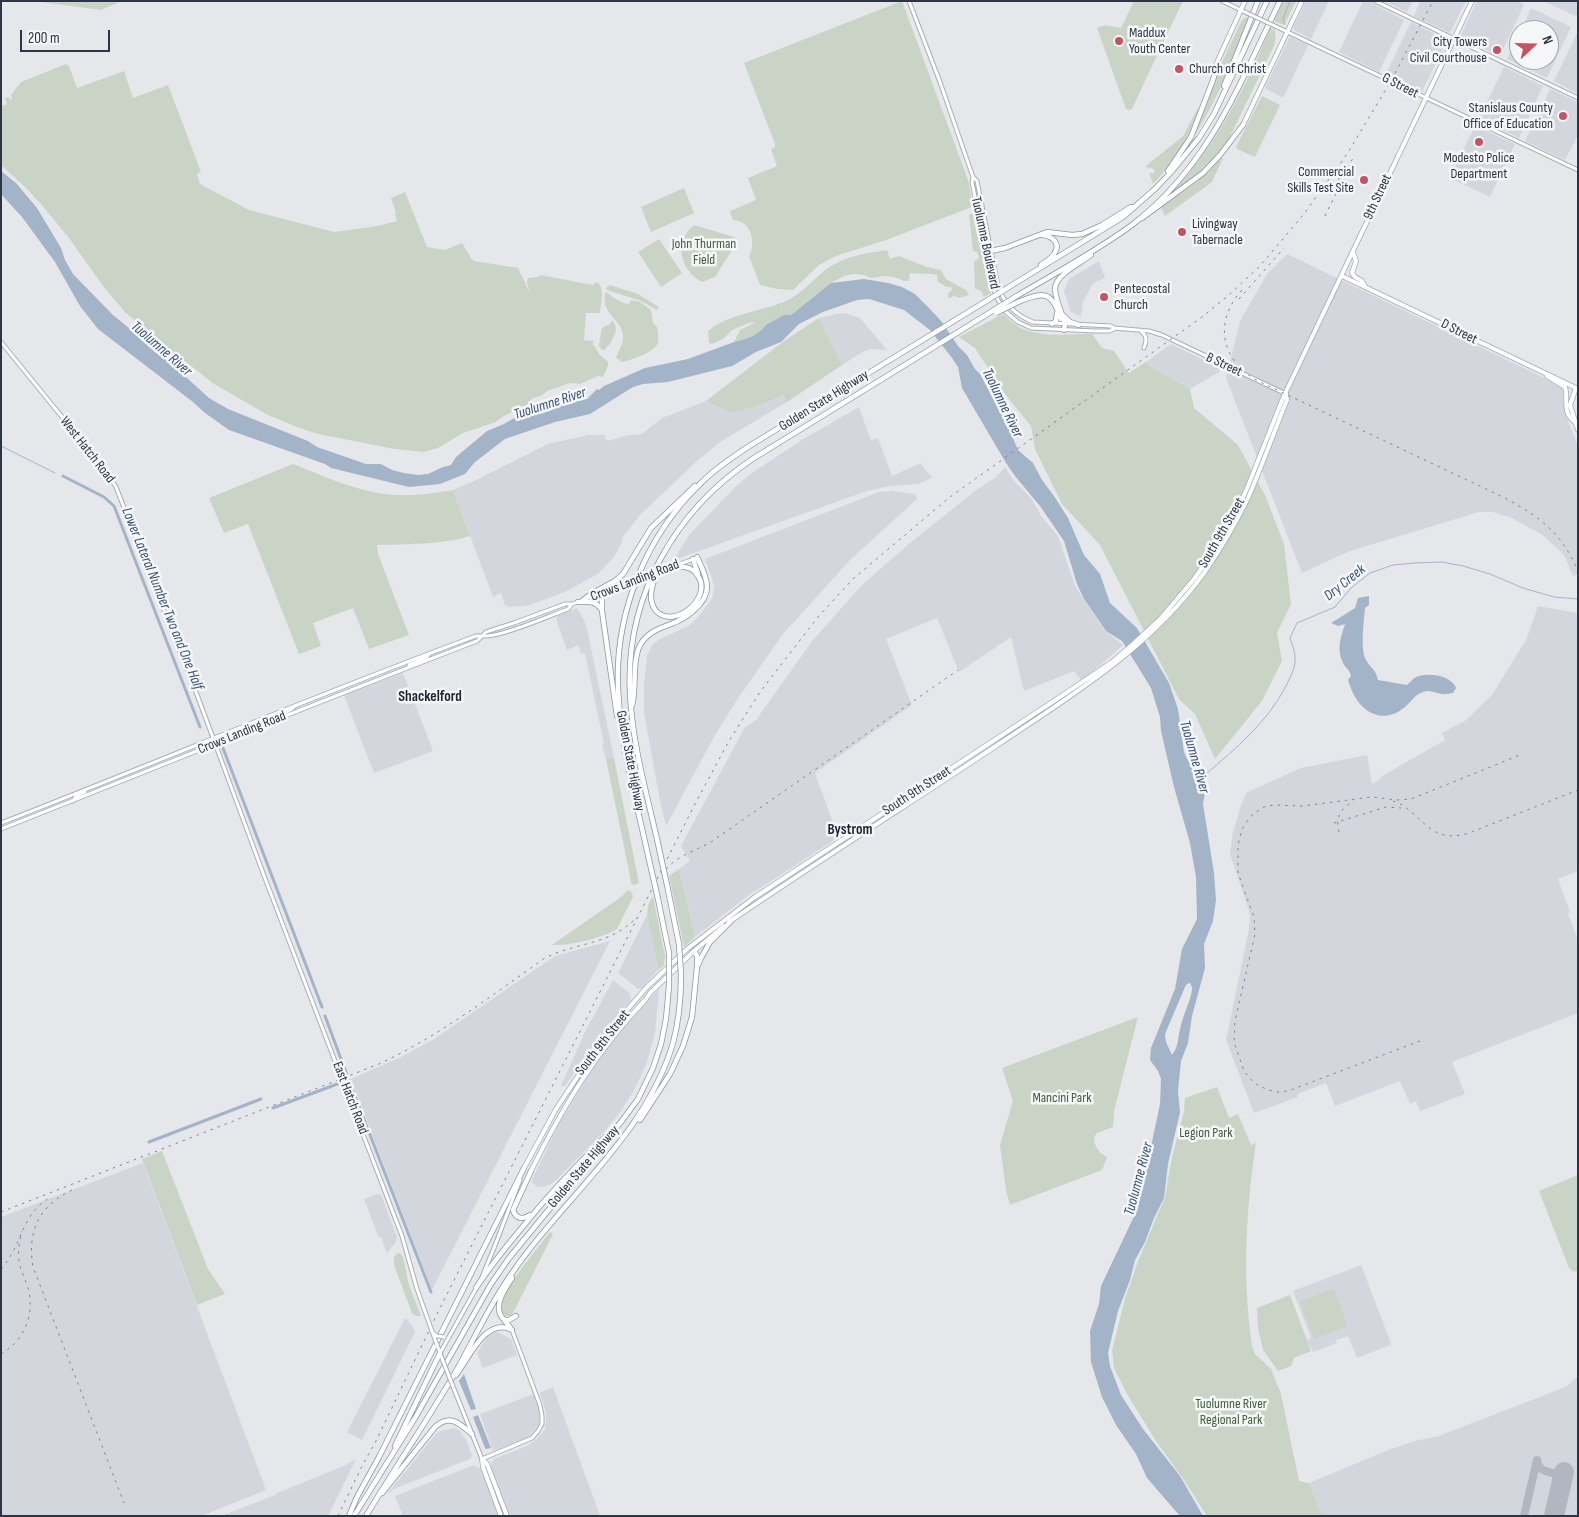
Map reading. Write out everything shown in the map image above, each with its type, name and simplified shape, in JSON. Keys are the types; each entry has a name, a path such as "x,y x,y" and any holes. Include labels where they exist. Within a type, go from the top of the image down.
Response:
{"highway":[{"path":"1220,101 1258,1"},
{"name":"Golden State Highway","path":"354,1516 419,1412 491,1284 508,1258 621,1122 648,1080 657,1056 666,1019 670,986 669,953 624,745 618,698 618,667 621,635 631,593 661,531 702,481 742,451 1123,217 1148,196 1199,138 1220,101 1267,1"},
{"path":"1133,224 1165,196 1192,164 1215,131 1231,103 1280,1"},
{"path":"1156,188 1191,137 1213,80 1214,69"},
{"path":"1064,326 1055,289 1059,278 1133,224 1150,214 1203,173 1220,155 1242,125"},
{"path":"988,252 1005,248 1047,232 1072,235 1088,232 1148,196"},
{"path":"1010,287 1055,253 1056,244 1052,238 1034,236"},
{"path":"1017,300 1106,243"},
{"path":"1017,300 1044,296 1053,300 1066,320 1079,324"},
{"name":"Golden State Highway","path":"366,1516 446,1388 496,1297 522,1259 624,1137 646,1106 664,1068 676,1030 680,1005 679,944 635,742 629,675 635,627 651,577 661,556 693,510 729,475 971,324 1017,300"},
{"path":"1052,324 1056,320 1059,309"},
{"path":"581,601 615,581 622,574 651,528 692,488 702,481"},
{"path":"661,556 651,596 653,606 661,614 673,617 686,611 697,600 701,592 702,583 695,558"},
{"path":"631,710 634,700 637,653 642,642 652,632 684,618 700,603 704,596 706,584 695,558"},
{"path":"664,570 675,566 684,566 691,569 700,578"},
{"path":"602,593 602,611 616,708 624,745"},
{"path":"581,601 592,602 599,606 602,611"},
{"path":"697,967 706,948 731,921"},
{"path":"624,1137 644,1115 680,1055 692,1017 697,967 697,956 694,951"},
{"path":"476,1288 505,1248 539,1207 574,1168 621,1122"},
{"path":"349,1516 524,1168"},
{"path":"532,1171 513,1210 517,1217 523,1218 539,1207"},
{"path":"512,1330 500,1311 500,1302 522,1259"},
{"path":"504,1320 509,1320 516,1316"},
{"path":"446,1388 487,1332 501,1326 512,1330"},
{"path":"381,1472 440,1353"},
{"path":"373,1504 439,1424 447,1420 456,1421 472,1434"}],"main road":[{"name":"Tuolumne Boulevard","path":"909,1 973,177 977,181 995,293 1006,312 1018,322 1031,328 1079,324 1149,331 1162,335"},
{"name":"G Street","path":"1222,1 1578,170"},
{"path":"1214,69 1245,1"},
{"path":"1242,125 1302,1"},
{"path":"1375,1 1578,98"},
{"name":"9th Street","path":"1260,454 1283,398 1472,1"},
{"name":"Tuolumne Boulevard","path":"973,177 972,182 988,252 1000,291 1010,308 1021,317 1033,322 1109,331 1114,328"},
{"path":"1353,252 1356,261 1352,273 1365,286"},
{"name":"D Street","path":"1342,276 1576,388 1570,406 1575,422"},
{"path":"1141,331 1145,335 1146,342 1144,348"},
{"name":"B Street","path":"1162,335 1286,394"},
{"name":"West Hatch Road","path":"1,342 106,471 116,487 196,691 212,739"},
{"path":"1546,374 1565,388 1567,412 1569,418 1575,422 1578,430"},
{"name":"9th Street","path":"1264,458 1287,400 1286,394"},
{"name":"South 9th Street","path":"524,1168 556,1109 603,1039 638,997 687,949 755,897 1090,678 1124,653 1149,630 1194,579 1218,545 1235,515 1260,454"},
{"name":"South 9th Street","path":"532,1171 562,1111 583,1076 609,1041 650,993 715,932 810,867 1100,676 1135,648 1162,622 1204,573 1223,544 1248,498 1264,458"},
{"name":"Crows Landing Road","path":"675,566 695,558"},
{"name":"Crows Landing Road","path":"1,829 297,710 477,641 486,632 514,624 565,604 581,601 664,570"},
{"name":"Crows Landing Road","path":"1,823 429,653 476,636 482,636"},
{"path":"405,669 413,663 426,658 429,653"},
{"path":"297,710 300,706 320,696"},
{"path":"276,719 296,705"},
{"name":"East Hatch Road","path":"212,739 402,1236 416,1289 482,1459 483,1467 501,1516"},
{"path":"73,801 74,798 90,788"},
{"path":"687,949 694,951"},
{"path":"638,997 650,993"},
{"path":"579,1073 583,1076"},
{"path":"440,1353 476,1288 494,1248 524,1168"},
{"path":"482,1459 532,1438 542,1424 540,1406 512,1330"},
{"path":"432,1333 444,1337 452,1332"},
{"name":"East Hatch Road","path":"482,1459 487,1464 507,1516"}],"shaded area":[{"path":"1306,1 1329,1 1311,39 1293,28"},
{"path":"1363,1 1368,1 1404,20 1379,72 1339,52"},
{"path":"1384,1 1413,1 1407,12"},
{"path":"1420,1 1466,1 1450,33 1414,16"},
{"path":"1477,1 1518,1 1524,5 1517,20 1509,20 1509,37 1500,56 1460,37"},
{"path":"1543,1 1578,1 1578,15 1575,16"},
{"path":"1531,8 1556,20 1526,20"},
{"path":"1559,21 1571,27 1559,52"},
{"path":"1411,22 1447,40 1422,92 1386,74"},
{"path":"1578,31 1578,94 1554,81"},
{"path":"1291,37 1308,45 1283,98 1265,88"},
{"path":"1504,67 1543,86 1519,138 1479,118"},
{"path":"1530,70 1551,70 1547,78"},
{"path":"1550,89 1578,102 1578,135 1565,160 1525,141"},
{"path":"1475,126 1515,144 1490,197 1450,177"},
{"path":"1287,254 1563,387 1564,411 1578,446 1578,574 1573,576 1564,555 1543,535 1512,518 1493,512 1479,512 1350,551 1302,573 1226,378 1240,321 1267,274"},
{"path":"1099,261 1105,278 1092,285 1083,302 1081,316 1071,312 1064,291 1069,279"},
{"path":"845,313 860,318 887,350 869,349 842,365 819,318"},
{"path":"1171,344 1220,368 1219,372 1190,389 1151,367 1146,362"},
{"path":"784,395 787,402 720,442 698,460 640,515 622,538 622,542 614,557 598,574 565,592 530,605 509,607 505,605 501,593 493,597 453,490 548,444 588,435 604,435 607,441 629,435 642,434 662,418 706,401 730,413 753,408"},
{"path":"859,407 871,441 878,438 892,476 921,463 933,477 919,484 890,486 867,491 674,560 689,535 735,487 752,473 805,438"},
{"path":"1005,467 1014,481 1031,498 1041,516 1058,536 1075,586 1104,630 1123,645 1082,681 1074,671 1024,691 1011,637 959,672 937,618 886,639 912,705 815,773 838,837 754,891 695,937 679,869 690,861 681,846 745,727 756,720 813,640 862,585 910,543 975,491 996,477"},
{"path":"891,491 915,494 917,499 850,560 783,634 738,698 714,737 666,826 644,713 647,655 653,644 660,639 690,625 710,602 713,596 714,585 705,559 879,492"},
{"path":"1538,606 1578,613 1578,871 1558,879 1578,940 1578,1013 1452,1062 1465,1094 1420,1111 1416,1101 1410,1104 1400,1081 1335,1106 1326,1083 1297,1094 1298,1097 1254,1113 1226,1040 1249,929 1250,914 1230,854 1233,832 1246,793 1301,768 1367,755 1372,784 1384,775 1445,740 1442,733 1465,721 1492,695 1526,640"},
{"path":"577,608 587,629 614,758 606,759 602,745 604,744 585,653 581,654 578,645 567,650 556,619 557,616"},
{"path":"403,673 433,751 374,773 344,695"},
{"path":"647,915 658,970 642,988 638,989 618,973"},
{"path":"610,941 432,1290 351,1079 401,1057 434,1039 555,956"},
{"path":"613,980 630,994 631,1000 588,1052 565,1086 561,1086 585,1032"},
{"path":"659,989 655,1033 646,1065 633,1092 604,1132 557,1179 544,1187 538,1187 531,1182 560,1122 595,1065 619,1033"},
{"path":"143,1163 266,1490 201,1516 1,1516 1,1217"},
{"path":"378,1194 381,1195 397,1237 396,1242 387,1253 364,1199"},
{"path":"1361,1265 1391,1343 1390,1345 1357,1358 1348,1336 1336,1340 1337,1343 1313,1352 1307,1340 1311,1338 1293,1291"},
{"path":"405,1318 415,1332 362,1440 347,1432"},
{"path":"497,1332 511,1339 517,1355 483,1368 477,1353 489,1335"},
{"path":"1578,1376 1578,1516 1322,1516 1309,1483 1391,1449 1439,1436 1550,1393 1567,1386"},
{"path":"553,1387 600,1516 403,1516 395,1496 474,1465 478,1468 491,1465 494,1459 527,1446 538,1438 545,1429 546,1419 545,1408 540,1394"},
{"path":"534,1394 541,1412 539,1425 528,1437 493,1451 480,1414"},
{"path":"454,1428 460,1431 467,1442 472,1456 470,1459 396,1488 387,1494 435,1435 441,1431"},
{"path":"356,1459 328,1516 221,1516 275,1495"}],"green space":[{"path":"34,1 122,1 101,10"},
{"path":"902,1 968,180 973,206 886,240 836,256 819,265 793,290 760,285 749,256 752,238 748,228 739,221 733,220 730,211 756,200 748,178 777,166 771,149 775,147 775,144 744,63"},
{"path":"1134,1 1183,1 1132,109 1128,110 1126,109 1097,28 1105,26 1121,28"},
{"path":"1283,1 1296,1 1284,25 1274,21"},
{"path":"1246,17 1250,19 1232,63 1195,135 1224,58 1242,20"},
{"path":"1270,28 1275,30 1274,46 1228,141 1217,156 1179,190 1177,188 1206,151 1230,112 1252,70"},
{"path":"66,64 69,66 77,88 124,71 133,98 168,85 201,172 197,174 200,184 249,210 334,232 378,226 397,221 391,198 405,192 427,247 445,250 462,243 474,261 518,268 530,293 527,283 528,278 541,275 593,285 596,282 602,291 600,313 586,313 584,340 594,341 592,345 608,362 603,377 598,376 580,384 570,383 547,391 541,396 532,398 525,406 496,422 463,433 438,448 424,452 395,449 318,434 268,415 214,384 125,312 40,203 1,165 1,102 3,106 7,104 5,98 9,97 10,100 12,99 11,95 21,82"},
{"path":"1262,96 1280,105 1255,157 1236,147"},
{"path":"1198,108 1186,140 1169,166 1153,184 1149,172 1153,174 1155,170 1149,167 1148,169 1146,166 1183,136"},
{"path":"1221,157 1223,158 1212,182 1165,216 1161,208 1197,182"},
{"path":"684,188 694,213 651,232 641,207"},
{"path":"974,213 991,293 984,297 981,291 975,288 974,261 979,257 977,252 973,251 969,215"},
{"name":"John Thurman Field","path":"694,225 734,237 737,240 715,277 702,282 694,277 684,263 682,255 683,239"},
{"path":"659,239 682,273 661,287 638,252"},
{"path":"887,250 890,259 899,256 927,267 941,270 946,279 966,290 969,295 958,298 954,295 948,298 948,293 952,290 951,287 938,282 937,275 910,273 909,281 904,281 894,277 871,278 854,274 844,276 831,283 791,315 741,341 734,342 740,330 756,322 732,330 723,339 712,344 709,343 708,331 726,320 786,301 835,264 856,256"},
{"path":"610,285 638,294 659,307 657,310 641,301 607,290 606,288"},
{"path":"605,292 623,303 629,304 631,300 640,302 651,310 653,323 657,327 658,343 656,346 648,352 622,362 616,358 623,334 607,309"},
{"path":"1003,314 1019,327 1041,334 1092,334 1102,348 1114,351 1129,373 1146,362 1151,367 1190,389 1194,408 1238,445 1265,495 1284,544 1291,604 1277,633 1282,661 1262,701 1215,759 1195,714 1179,699 1100,545 1062,504 1035,449 1031,426 1005,394 975,348 959,337"},
{"path":"819,318 842,365 787,402 784,395 753,408 730,413 706,401 784,341"},
{"path":"612,320 616,327 615,333 609,346 602,350 599,345 601,331"},
{"path":"293,464 349,485 384,494 419,495 453,490 470,536 436,543 377,545 378,554 409,635 369,649 353,608 313,623 321,646 299,654 248,524 224,533 209,498"},
{"path":"614,758 639,883 634,885 631,883 606,759"},
{"path":"679,869 695,937 684,947 669,876"},
{"path":"628,890 632,893 633,897 617,929 586,941 552,945 621,897"},
{"path":"653,896 665,956 664,965 658,970 647,915 648,905"},
{"name":"Mancini Park","path":"1138,1017 1114,1111 1113,1127 1097,1133 1094,1137 1098,1149 1107,1157 1102,1170 1010,1205 1000,1145 1013,1101 1002,1068"},
{"name":"Tuolumne River Regional Park","path":"1217,1087 1229,1118 1238,1114 1251,1145 1256,1143 1246,1244 1247,1294 1252,1345 1255,1354 1271,1369 1281,1394 1299,1481 1309,1483 1322,1516 1207,1516 1156,1441 1127,1394 1114,1368 1112,1350 1125,1299 1137,1264 1165,1197 1172,1157 1184,1112 1185,1098"},
{"path":"162,1151 208,1269 225,1294 197,1305 142,1159"},
{"path":"1578,1175 1578,1271 1572,1271 1569,1268 1539,1191"},
{"path":"550,1232 553,1234 514,1311 511,1316 505,1316 501,1306 508,1289"},
{"path":"398,1253 403,1257 409,1285 421,1316 416,1316 412,1313 394,1265 394,1257"},
{"path":"1334,1289 1347,1324 1345,1325 1346,1327 1314,1339 1300,1301"},
{"path":"1290,1295 1311,1351 1294,1358 1291,1366 1278,1371 1263,1350 1258,1328 1257,1308"}],"water":[{"path":"1,171 16,183 37,208 61,248 73,274 113,315 209,398 228,409 308,441 317,447 366,464 381,464 392,470 418,475 428,474 451,465 456,457 487,431 523,413 528,413 547,404 558,405 587,399 597,389 599,390 645,368 688,359 752,336 766,325 784,315 791,315 831,283 864,279 902,287 915,294 942,322 980,374 1007,424 1018,450 1033,463 1042,480 1068,518 1084,555 1100,574 1110,603 1137,628 1169,683 1178,709 1184,752 1206,786 1203,804 1214,873 1216,900 1213,921 1204,944 1205,968 1192,1016 1188,1043 1181,1061 1178,1091 1180,1112 1168,1164 1164,1198 1135,1260 1130,1280 1118,1311 1108,1353 1110,1366 1121,1395 1143,1429 1180,1476 1203,1516 1180,1516 1147,1478 1136,1454 1116,1425 1102,1397 1091,1362 1090,1331 1099,1304 1101,1286 1138,1208 1160,1104 1161,1079 1150,1060 1151,1048 1175,989 1182,949 1197,919 1196,877 1190,843 1174,787 1161,731 1160,717 1151,688 1122,641 1106,631 1084,599 1077,584 1064,541 1040,506 1006,463 962,388 958,367 930,330 904,310 869,299 857,300 823,312 799,324 781,342 756,352 732,366 668,382 643,384 633,387 590,414 555,422 505,439 475,462 465,474 440,484 409,487 331,468 325,464 229,430 205,413 98,329 80,306 55,262 22,217 1,194","holes":["1190,983 1192,988 1191,994 1177,1045 1172,1055 1166,1042 1165,1034 1185,987"]},
{"path":"1369,596 1369,605 1365,608 1363,649 1366,660 1378,680 1407,685 1416,677 1427,675 1439,676 1444,677 1453,684 1456,688 1453,693 1443,694 1426,691 1420,693 1405,707 1391,715 1376,715 1364,708 1353,693 1348,680 1351,676 1350,673 1341,658 1340,643 1345,624 1338,626 1331,623 1355,608 1358,598"},
{"path":"464,1374 476,1409 471,1410 459,1381"},
{"path":"478,1415 491,1448 485,1448 473,1417"}],"waterway":[{"path":"1285,24 1283,19 1290,1"},
{"name":"Lower Lateral Number Two and One Half","path":"1,446 55,473"},
{"name":"Lower Lateral Number Two and One Half","path":"63,476 104,497 114,506 200,727"},
{"name":"Dry Creek","path":"1199,777 1206,774 1250,734 1270,712 1286,686 1295,665 1290,638 1297,623 1335,607 1351,588 1370,573 1393,565 1442,562 1490,574 1523,588 1554,597 1578,599"},
{"path":"223,748 322,1007"},
{"path":"325,1016 347,1075"},
{"path":"348,1078 431,1292"},
{"path":"273,1108 340,1083"},
{"path":"149,1142 261,1099"}],"taxiway":[{"path":"1537,1460 1542,1469 1558,1475 1561,1485"},
{"path":"1524,1516 1537,1460"}],"runway":[{"path":"1554,1516 1564,1472"}],"railway":[{"path":"338,1516 438,1312 696,802 729,741 760,692 818,617 854,578 950,497 1202,317 1260,266 1304,214 1347,154 1391,81 1433,1"},
{"path":"1334,186 1354,157"},
{"path":"1325,216 1342,181"},
{"path":"1239,299 1284,248"},
{"path":"1242,290 1227,314 1225,339 1228,350 1244,371 1256,380 1518,505 1549,527 1565,546 1578,571"},
{"path":"666,869 682,857 711,842 958,670"},
{"path":"1420,1041 1288,1091 1268,1090 1254,1083 1244,1071 1234,1042 1235,1021 1255,934 1254,917 1238,873 1238,845 1242,829 1250,817 1264,807 1273,805 1303,806 1371,797 1397,800 1411,799 1520,755"},
{"path":"1393,801 1412,812 1434,831 1444,835 1455,836 1469,833 1578,790"},
{"path":"1339,832 1338,822 1340,814 1342,810 1354,801"},
{"path":"1334,823 1386,807 1401,808"},
{"path":"1,1212 379,1064 444,1028 545,958 605,938 627,926 637,917"},
{"path":"72,1190 51,1204 38,1221 32,1242 33,1267 124,1503"},
{"path":"1,1269 8,1260 33,1213 49,1198"},
{"path":"1,1354 22,1334 29,1317 30,1298 19,1262 19,1246 22,1231"}],"place":[{"name":"Maddux Youth Center","path":"1119,41"},
{"name":"City Towers Civil Courthouse","path":"1497,50"},
{"name":"Church of Christ","path":"1179,69"},
{"name":"Stanislaus County Office of Education","path":"1563,116"},
{"name":"Modesto Police Department","path":"1479,142"},
{"name":"Commercial Skills Test Site","path":"1364,180"},
{"name":"Livingway Tabernacle","path":"1182,232"},
{"name":"Pentecostal Church","path":"1104,297"}],"district":[{"name":"Shackelford","path":"430,697"},
{"name":"Bystrom","path":"850,830"}],"water label":[{"name":"Tuolumne River","path":"161,349"},
{"name":"Tuolumne River","path":"1002,403"},
{"name":"Tuolumne River","path":"550,404"},
{"name":"Tuolumne River","path":"1194,757"},
{"name":"Tuolumne River","path":"1139,1179"}],"park label":[{"name":"Legion Park","path":"1206,1133"}]}
